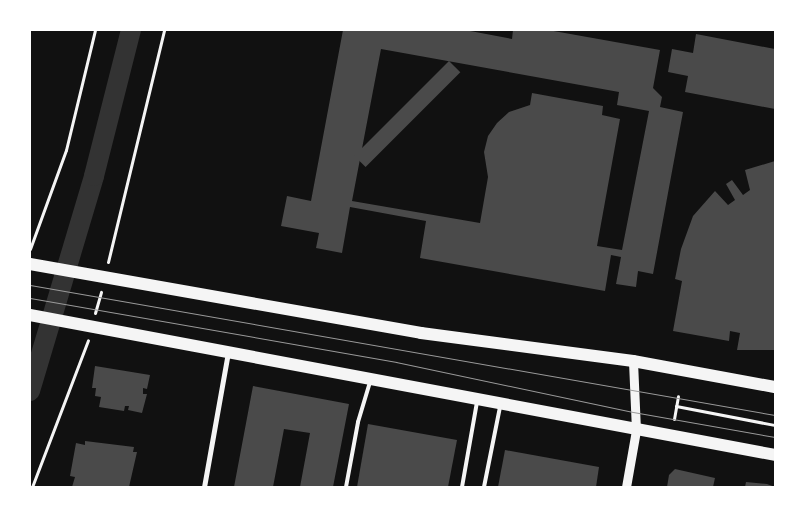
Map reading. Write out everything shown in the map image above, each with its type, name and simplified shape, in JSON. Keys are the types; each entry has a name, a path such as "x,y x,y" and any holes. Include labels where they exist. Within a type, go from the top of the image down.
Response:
{"main road":[{"path":"34,265 421,334 633,362 775,387"},
{"path":"31,315 775,455"}],"street":[{"path":"204,487 228,351"},
{"path":"626,487 636,430 633,362"}],"lane":[{"path":"346,487 358,422 371,378"},
{"path":"462,487 477,400"},
{"path":"484,487 500,404"}],"path":[{"path":"30,249 66,150 95,30"},
{"path":"32,487 88,325 164,30"},
{"path":"674,419 678,396"},
{"path":"676,406 775,425"}],"building":[{"path":"343,30 465,30 512,39 513,30 548,30 660,50 653,88 662,97 660,107 683,112 653,274 638,271 636,287 616,284 621,257 611,255 605,291 420,258 426,221 350,207 342,253 316,248 319,233 281,226 287,196 311,201","holes":["381,49 619,92 617,105 649,111 622,250 597,246 620,119 602,115 603,106 532,93 530,105 509,112 497,123 488,136 484,152 488,177 480,223 352,201"]},
{"path":"696,34 775,49 775,109 685,92 688,76 668,72 672,49 693,53"},
{"path":"449,61 460,72 366,167 354,156"},
{"path":"775,161 775,350 737,350 740,333 730,331 729,341 673,331 682,281 675,279 681,249 693,216 715,191 728,205 735,200 726,184 732,180 743,195 750,190 745,170"},
{"path":"95,366 150,375 147,389 143,388 143,394 147,394 142,413 128,410 129,406 125,406 124,411 99,407 101,397 95,396 96,388 92,388"},
{"path":"253,386 349,404 333,487 300,487 310,433 284,429 273,487 234,487"},
{"path":"368,424 457,440 448,487 357,487"},
{"path":"85,441 134,447 133,452 137,452 129,487 72,487 75,477 70,476 76,443 85,445"},
{"path":"505,450 599,467 596,487 498,487"},
{"path":"675,469 715,478 713,487 667,487 669,475"},
{"path":"746,482 767,484 775,487 745,487"}],"waterway":[{"path":"30,391 94,176 131,30"}],"tram line":[{"path":"30,285 775,415"},
{"path":"30,298 396,362 633,412 775,437"}]}
